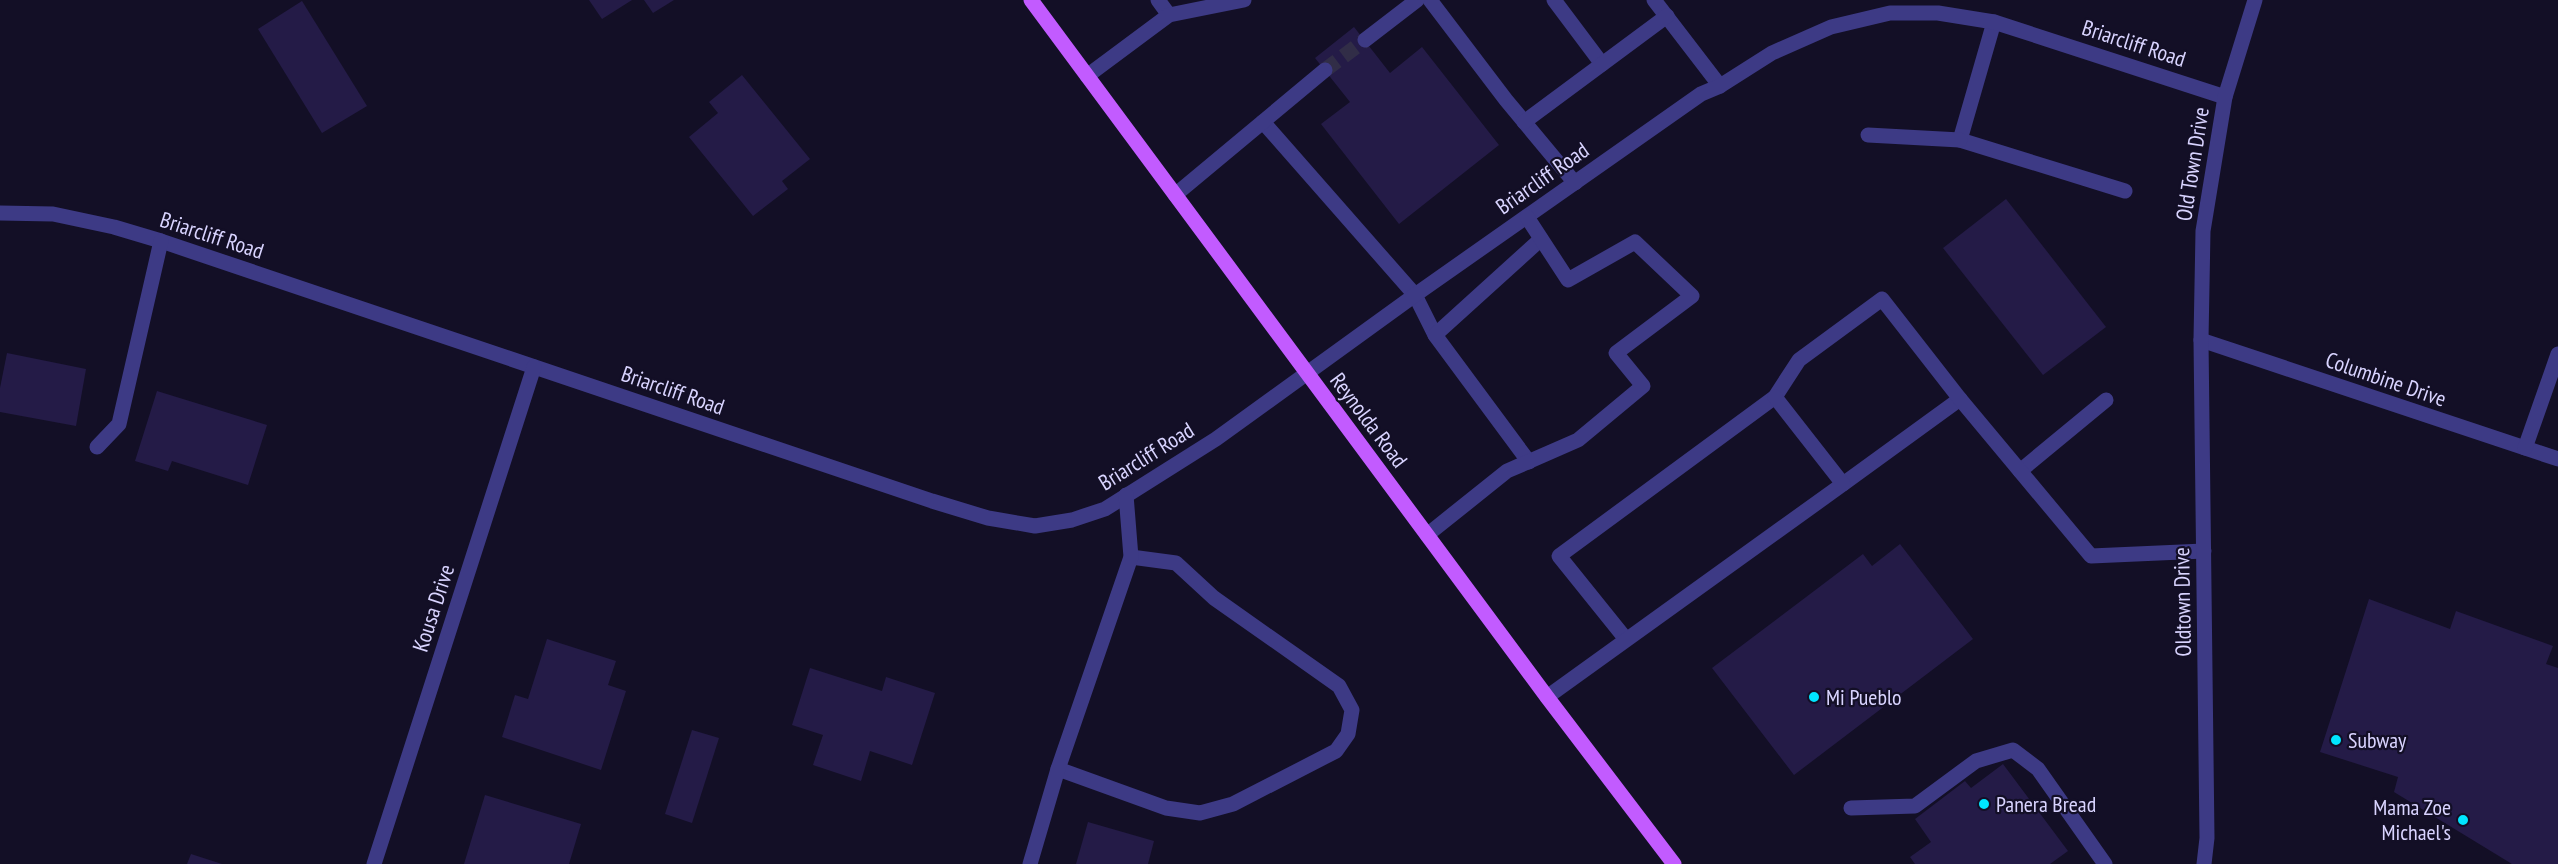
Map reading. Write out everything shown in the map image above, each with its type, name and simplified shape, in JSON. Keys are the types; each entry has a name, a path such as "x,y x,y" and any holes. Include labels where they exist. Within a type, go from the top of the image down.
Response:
{"main road":[{"name":"Reynolda Road","path":"1031,0 1547,697 1674,864"}],"street":[{"path":"1158,0 1169,15"},
{"path":"1087,76 1169,15 1244,0"},
{"path":"1365,40 1417,0"},
{"path":"1430,0 1524,122 1575,183"},
{"path":"1554,0 1602,64"},
{"path":"1654,0 1720,86"},
{"name":"Old Town Drive","path":"2201,340 2204,231 2225,97 2255,0"},
{"name":"Briarcliff Road","path":"0,213 53,214 114,227 988,518 1035,526 1072,519 1105,509 1216,439 1415,295 1701,94 1720,86 1772,53 1831,27 1912,6 1938,13 1994,22 2225,97"},
{"path":"1524,122 1667,16"},
{"path":"1960,140 1994,22"},
{"path":"1176,195 1325,70"},
{"path":"1263,122 1415,295 1435,335 1529,462"},
{"path":"1868,135 1960,140 2126,191"},
{"path":"1427,535 1507,471 1578,440 1643,386 1616,353 1692,296 1635,242 1568,280 1527,217"},
{"path":"1435,335 1541,239"},
{"path":"97,447 119,424 160,241"},
{"path":"1625,638 1559,556 1775,397 1799,360 1882,299 1960,399 2091,556 2204,551"},
{"name":"Columbine Drive","path":"2201,340 2558,459"},
{"name":"Oldtown Drive","path":"2201,340 2206,838 2204,864"},
{"path":"2525,448 2558,354"},
{"name":"Kousa Drive","path":"374,864 534,367"},
{"path":"1775,397 1843,484"},
{"path":"1547,697 1625,638 1960,399"},
{"path":"2020,471 2106,400"},
{"path":"1030,864 1058,769 1131,557 1126,495"},
{"path":"1058,769 1166,808 1200,813 1233,804 1336,751 1348,734 1352,710 1339,686 1214,598 1176,563 1131,557"},
{"path":"1851,808 1915,806 1976,761 2013,750 2038,769 2105,864"}],"building":[{"path":"589,0 632,0 602,19"},
{"path":"644,0 674,0 653,13"},
{"path":"302,1 367,106 322,133 258,29"},
{"path":"1354,27 1390,73 1422,47 1499,145 1399,224 1321,124 1350,102 1315,58"},
{"path":"742,75 810,159 782,181 788,189 753,216 689,137 718,113 709,102"},
{"path":"2006,199 2106,327 2043,375 1943,248"},
{"path":"7,353 86,369 76,426 0,412 0,388"},
{"path":"157,391 267,425 248,485 172,461 168,471 135,461"},
{"path":"1900,544 1973,639 1794,775 1712,668 1863,554 1872,566"},
{"path":"2369,599 2450,629 2456,611 2553,646 2546,664 2558,668 2558,864 2512,864 2394,792 2398,777 2320,752"},
{"path":"547,639 616,661 608,685 626,691 601,770 502,737 515,695 528,699"},
{"path":"810,668 882,691 886,677 935,693 912,765 870,751 861,781 813,765 823,735 792,725"},
{"path":"692,730 719,738 692,823 665,814"},
{"name":"Panera Bread","path":"2003,764 2068,851 2050,864 1915,864 1910,857 1931,842 1915,819 1965,781 1971,788"},
{"path":"485,795 581,824 569,864 464,864"},
{"path":"1088,822 1154,841 1148,864 1076,864"},
{"path":"191,854 222,864 187,864"}],"tunnel":[{"path":"1325,70 1365,40"}],"place":[{"name":"Mi Pueblo","path":"1814,697"},
{"name":"Subway","path":"2336,740"},
{"name":"Panera Bread","path":"1984,804"},
{"name":"Mama Zoe Michael's","path":"2463,820"}]}
